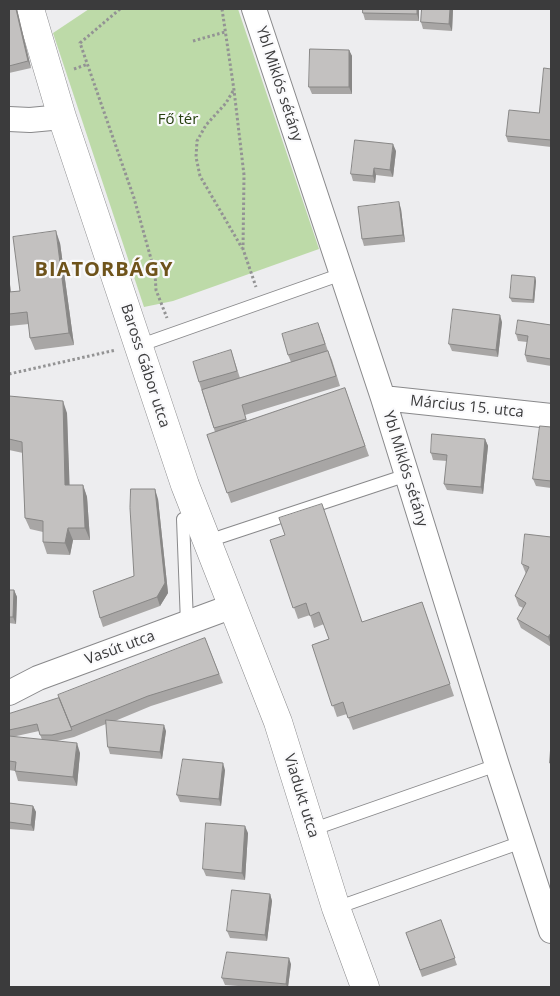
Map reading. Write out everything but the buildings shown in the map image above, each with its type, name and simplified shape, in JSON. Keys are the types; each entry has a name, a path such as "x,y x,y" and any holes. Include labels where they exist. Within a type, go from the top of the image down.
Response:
{"street":[{"name":"Ybl Miklós sétány","path":"254,9 383,398 551,931"},
{"name":"Baross Gábor utca","path":"33,10 62,117 138,346 185,485 233,606"},
{"path":"9,119 30,120 62,117"},
{"name":"Március 15. utca","path":"383,398 551,416"},
{"name":"Vasút utca","path":"9,693 38,678 233,606"},
{"name":"Viadukt utca","path":"233,606 278,722 336,908 365,987"}],"lane":[{"path":"138,346 342,274"},
{"path":"187,622 182,519 203,529 407,475"},
{"path":"312,830 497,764"},
{"path":"336,908 522,842"}],"path":[{"path":"120,9 80,43 134,198 155,273 156,290 173,333"},
{"path":"222,9 244,175 243,249"},
{"path":"193,41 225,32"},
{"path":"234,90 226,103 206,125 197,141 196,157 200,176 243,249 262,302"},
{"path":"9,374 138,346"}],"green space":[{"name":"Fő tér","path":"89,9 238,9 319,249 173,301 144,307 53,33"}],"district":[{"name":"BIATORBÁGY","path":"104,270"}]}
